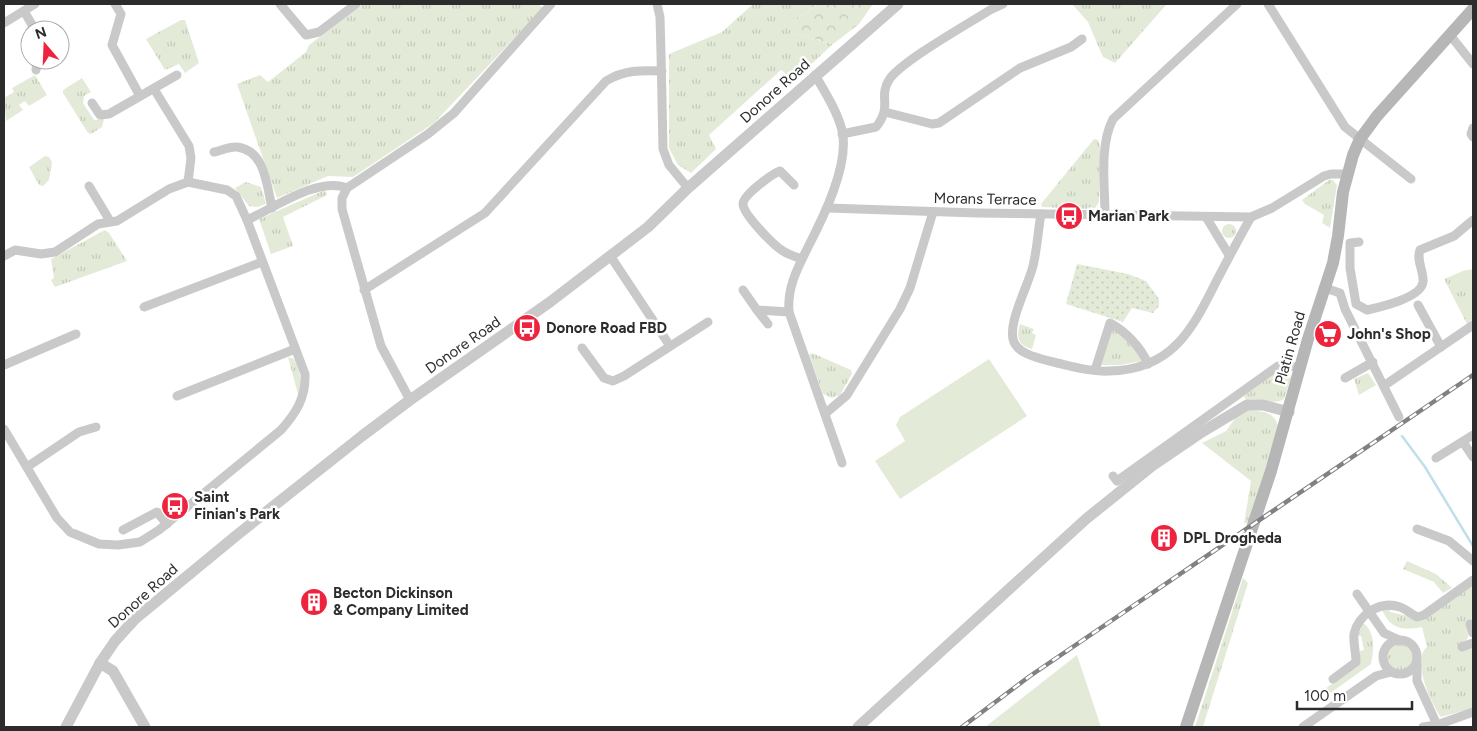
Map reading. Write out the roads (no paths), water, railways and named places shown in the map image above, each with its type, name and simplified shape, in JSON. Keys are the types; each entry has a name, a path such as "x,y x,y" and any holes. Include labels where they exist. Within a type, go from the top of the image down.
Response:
{"main road":[{"name":"Platin Road","path":"1186,727 1289,412 1337,243 1348,174 1360,139 1377,116 1473,9"}],"street":[{"path":"4,23 35,4"},
{"path":"115,4 122,14 112,45 140,96"},
{"path":"280,4 306,34 319,32 356,4"},
{"path":"410,400 381,346 342,209 342,198 347,188 428,134 454,113 551,4"},
{"path":"657,4 660,17 664,158 688,188"},
{"name":"Donore Road","path":"66,727 100,663 115,641 135,619 237,535 410,400 489,346 611,257 648,227 688,188 898,4"},
{"path":"842,134 871,130 881,121 885,112 885,88 897,71 990,10 1003,4"},
{"path":"1105,215 1105,142 1108,128 1113,119 1236,4"},
{"path":"1268,4 1345,127 1411,179"},
{"path":"24,11 29,20"},
{"path":"1450,35 1473,64"},
{"path":"885,112 932,124 939,123 1020,68 1071,47 1082,40"},
{"path":"364,290 485,213 606,81 618,73 631,70 662,71"},
{"path":"92,103 100,115 109,114 177,75"},
{"path":"815,75 824,90 842,134 839,173 828,208 790,286 788,297 789,312 842,463"},
{"path":"154,89 188,146 191,158 188,182"},
{"path":"1473,128 1471,134 1473,137"},
{"path":"214,152 236,147 253,153 262,168 272,208"},
{"path":"794,185 780,171 745,197 743,204 746,213 774,244 783,251 802,259"},
{"name":"Morans Terrace","path":"828,208 933,212 1251,217 1272,208 1324,176 1348,174"},
{"path":"4,256 15,250 41,254 54,252 98,224 117,221 169,189 188,182 227,190 236,196 247,220 296,349 304,374 305,385 302,399 294,415 281,430 167,524 140,542 118,545 98,544 70,532 57,518 4,429"},
{"path":"247,220 322,186 332,184 347,188"},
{"path":"88,186 110,221"},
{"path":"826,413 847,395 900,309 910,288 933,212"},
{"path":"1041,214 1033,266 1014,326 1012,337 1015,346 1022,352 1052,362 1108,372 1148,364 1172,351 1185,338 1198,318 1229,255 1251,217"},
{"path":"1206,217 1229,255"},
{"path":"1360,242 1350,243 1350,268 1356,304 1367,310 1392,304 1419,290 1423,281 1418,256 1420,250 1454,236 1472,224"},
{"path":"611,257 670,346"},
{"path":"144,307 262,262"},
{"path":"1325,288 1340,293 1345,309 1399,417"},
{"path":"743,290 768,324"},
{"path":"1418,305 1441,348"},
{"path":"757,310 789,312"},
{"path":"582,348 604,378 612,381 624,376 708,322"},
{"path":"1095,370 1110,323 1126,334 1144,355 1148,364"},
{"path":"1384,385 1473,326"},
{"path":"4,365 76,334"},
{"path":"176,396 296,349"},
{"path":"1345,378 1373,362"},
{"path":"858,727 1086,519 1278,366 1301,367"},
{"path":"1113,476 1117,481 1199,428 1247,405 1262,405 1289,412"},
{"path":"26,467 79,432 96,428"},
{"path":"1436,458 1473,435"},
{"path":"1464,442 1473,456"},
{"path":"122,530 157,512 167,524"},
{"path":"1417,529 1449,541 1473,562"},
{"path":"1333,679 1356,662 1354,637 1356,628 1360,619 1369,612 1379,606 1390,605 1400,607 1417,617 1424,615 1473,580"},
{"path":"1357,594 1384,633 1408,642 1416,649 1417,681 1437,726"},
{"path":"1376,676 1384,661 1384,633"},
{"path":"1385,650 1391,643 1399,640"},
{"path":"1462,647 1473,643"},
{"path":"1384,661 1391,672"},
{"path":"100,663 113,671 145,727"},
{"path":"1404,674 1412,670 1417,663"},
{"path":"1303,727 1376,676 1391,672 1404,674 1417,681"},
{"path":"1423,727 1437,726 1473,712"}],"waterway":[{"path":"1402,436 1425,467 1473,546"}],"railway":[{"path":"962,727 1030,676 1473,375"}],"place":[{"name":"Marian Park","path":"1069,216"},
{"name":"Donore Road FBD","path":"527,328"},
{"name":"John's Shop","path":"1328,334"},
{"name":"Saint Finian's Park","path":"175,506"},
{"name":"DPL Drogheda","path":"1164,538"},
{"name":"Becton Dickinson & Company Limited","path":"314,602"}]}
